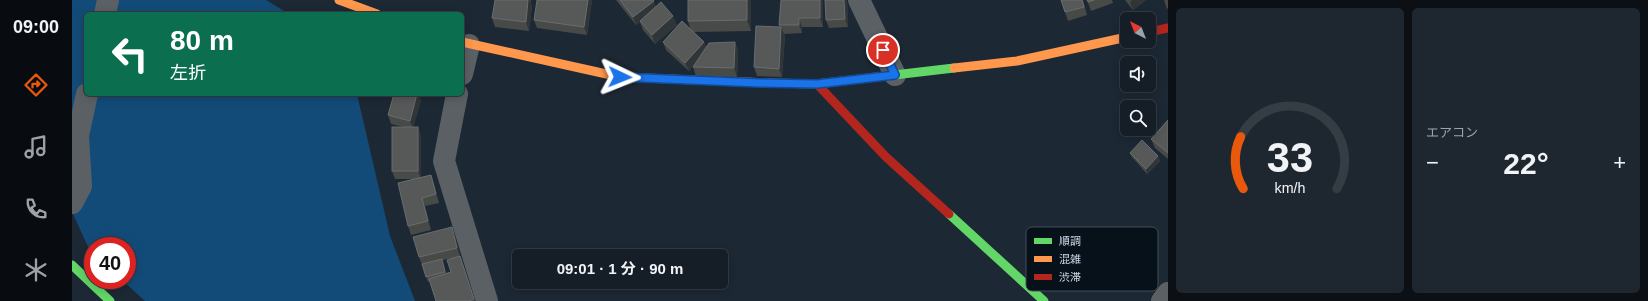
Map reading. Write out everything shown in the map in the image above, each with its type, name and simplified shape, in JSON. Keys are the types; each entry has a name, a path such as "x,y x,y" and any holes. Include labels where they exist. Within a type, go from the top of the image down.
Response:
{"street":[{"path":"105,12 108,0"},
{"path":"338,0 373,8"},
{"path":"859,0 895,75"},
{"path":"1156,31 1168,28"},
{"path":"464,58 466,43 620,77 817,84 1017,61 1120,39"},
{"path":"817,84 886,156 1026,284"},
{"path":"72,203 82,186 78,136 87,96"},
{"path":"457,96 444,161 487,301"},
{"path":"72,265 110,301"},
{"path":"1033,291 1044,301"},
{"path":"1162,301 1168,293"}],"shaded area":[{"path":"72,0 266,0 286,12 84,12 84,96 357,96 390,236 415,301 145,301 132,289 136,289 136,237 84,238 72,212"}],"building":[{"path":"495,0 528,0 526,22 492,18"},
{"path":"537,0 588,0 584,27 534,20"},
{"path":"620,0 653,0 654,1 633,17"},
{"path":"688,0 747,0 747,20 688,21"},
{"path":"781,0 820,0 820,18 799,18 799,25 779,25"},
{"path":"825,0 844,0 845,19 826,20"},
{"path":"1061,0 1082,0 1084,7 1065,12"},
{"path":"661,2 673,16 652,35 640,21"},
{"path":"682,21 704,42 685,63 663,42"},
{"path":"756,26 781,27 779,69 754,67"},
{"path":"735,42 734,68 693,67 709,43"},
{"path":"393,96 416,96 410,121 388,115"},
{"path":"1168,120 1168,153 1151,139 1156,136 1156,133"},
{"path":"392,127 418,127 418,171 392,171"},
{"path":"1142,140 1158,156 1146,169 1130,153"},
{"path":"431,175 436,194 422,198 428,221 408,226 398,183"},
{"path":"452,227 457,248 419,257 413,237"},
{"path":"460,256 474,299 469,301 436,301 429,279 451,272 447,260"},
{"path":"442,259 445,272 426,277 422,264"}],"traffic: fast":[{"path":"770,83 817,84 954,68"},
{"path":"949,214 1026,285"},
{"path":"72,265 110,301"},
{"path":"1033,291 1044,301"}],"traffic: slow":[{"path":"339,0 372,12"},
{"path":"954,68 1017,61 1120,39"},
{"path":"464,42 620,77 770,83"}],"traffic: jam":[{"path":"1156,31 1168,28"},
{"path":"817,84 886,157 949,214"}],"route":[{"path":"620,77 817,84 895,75 883,50"}]}
